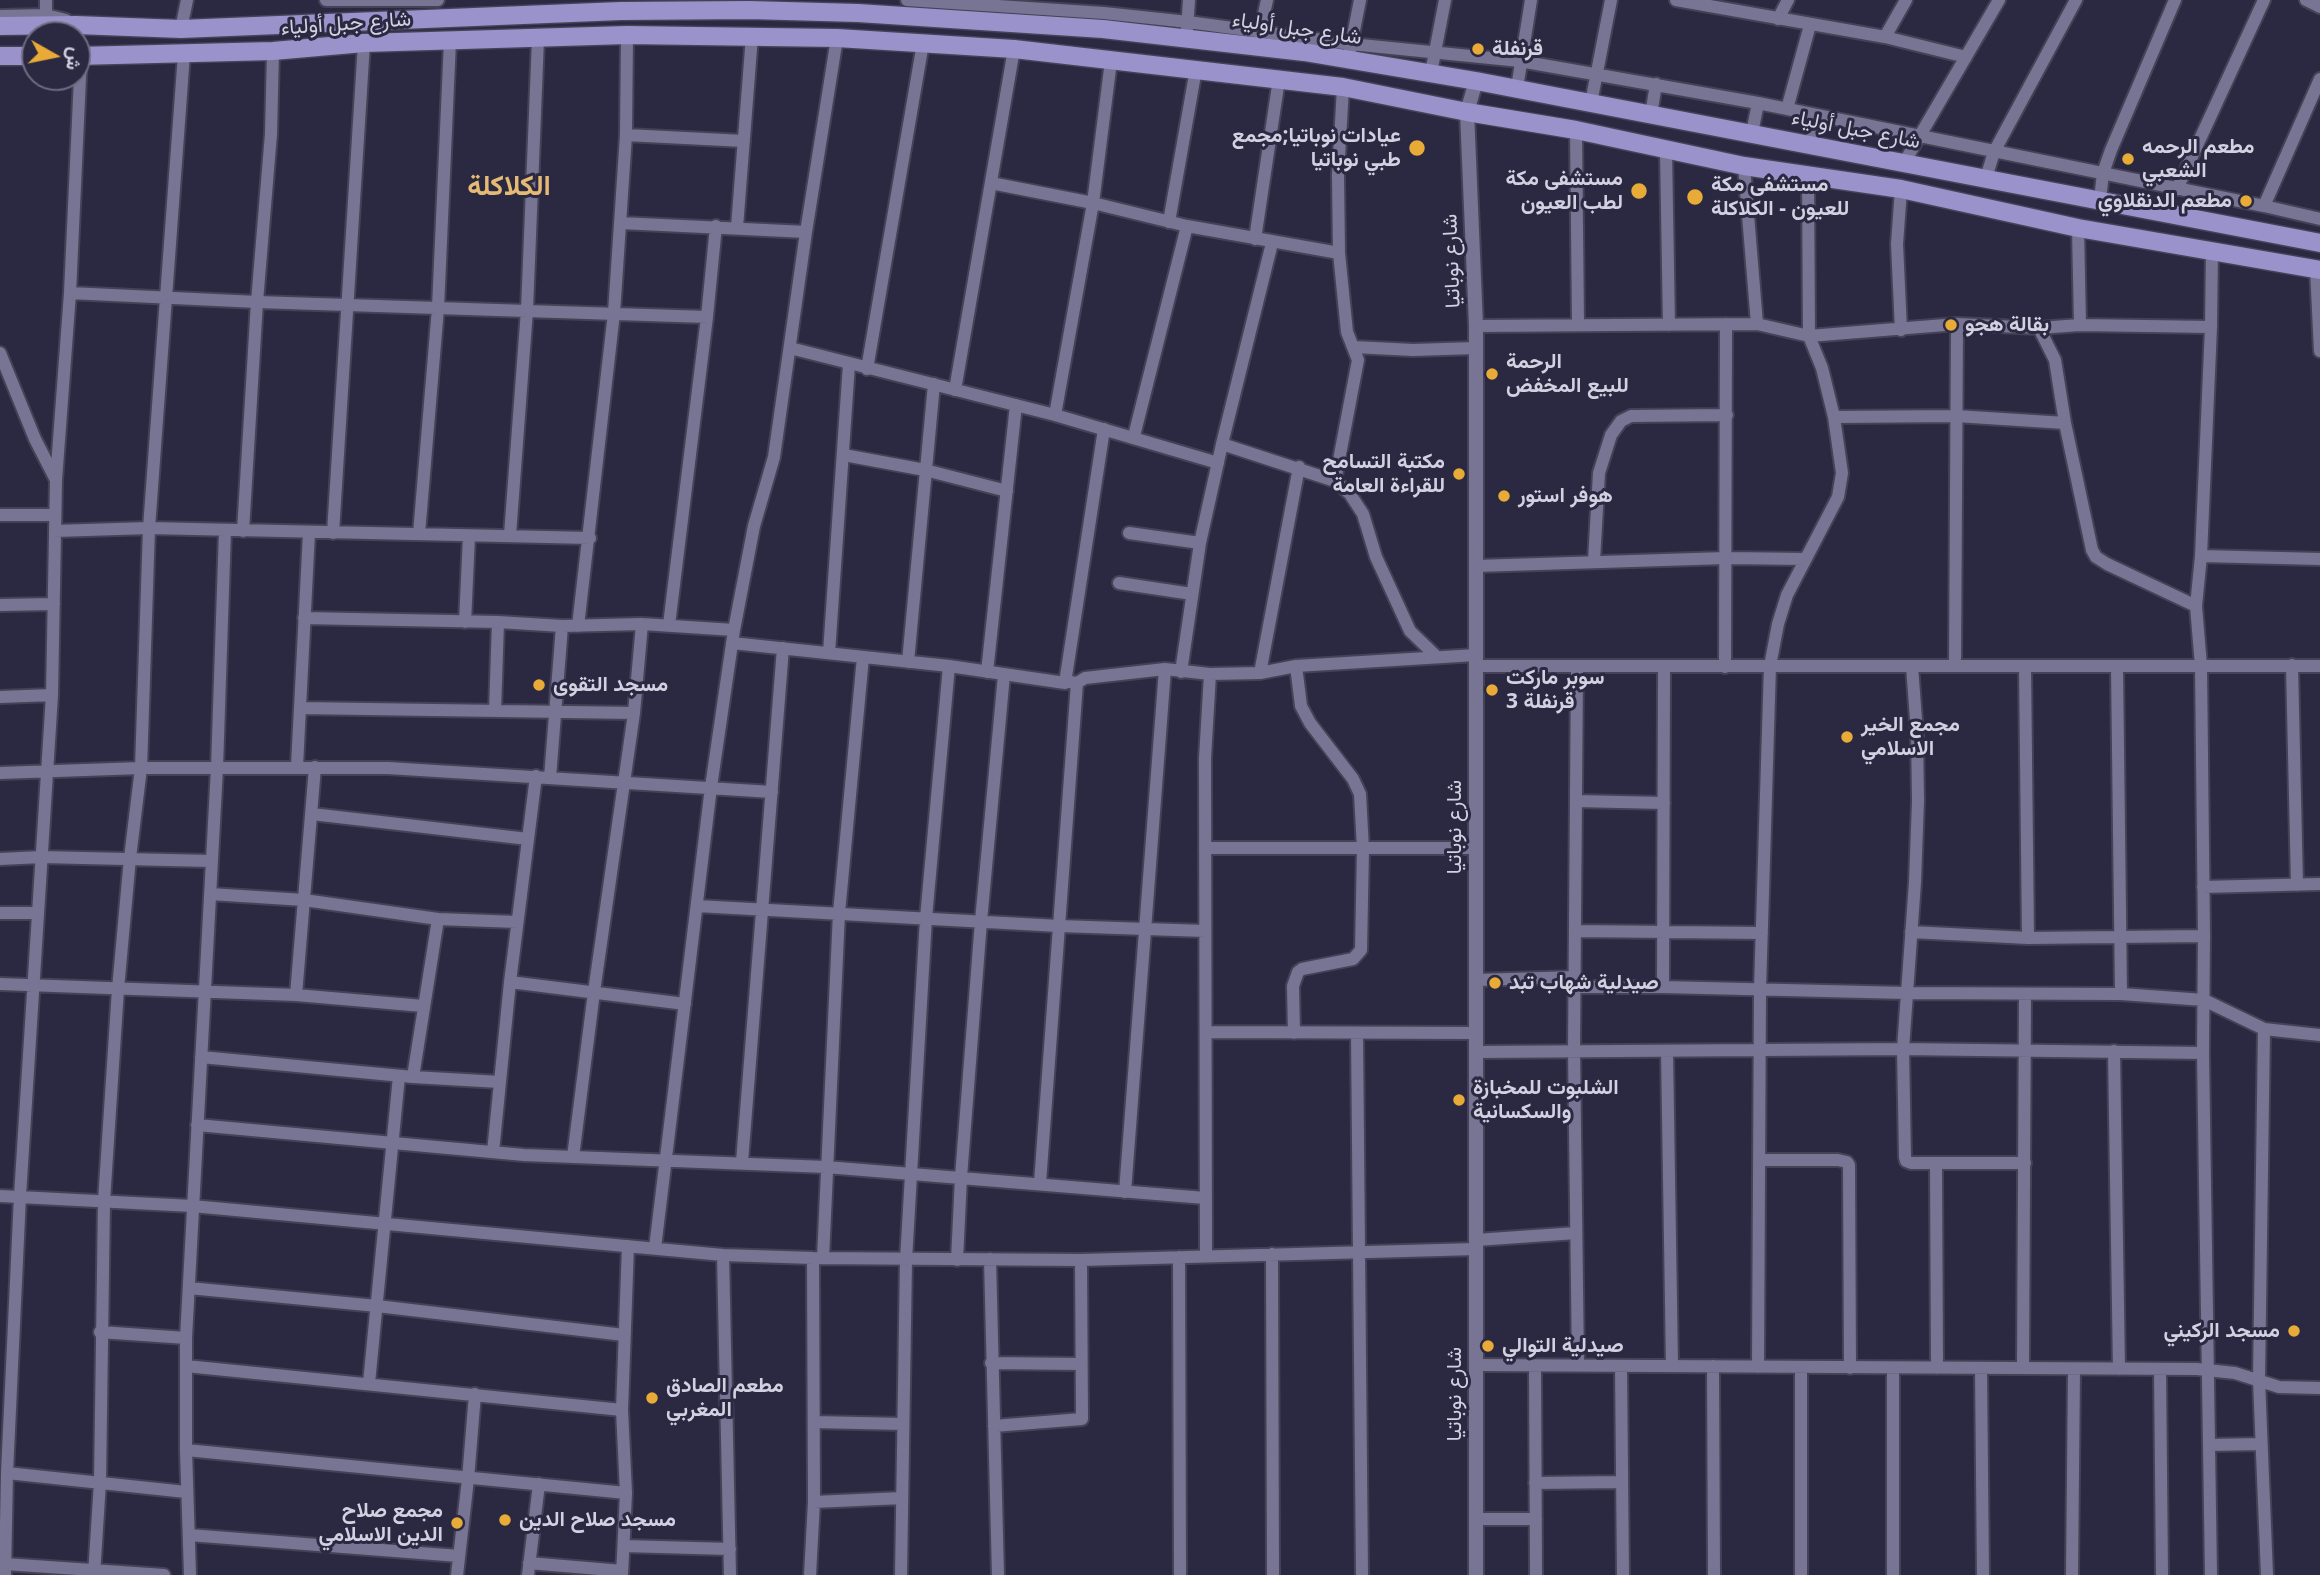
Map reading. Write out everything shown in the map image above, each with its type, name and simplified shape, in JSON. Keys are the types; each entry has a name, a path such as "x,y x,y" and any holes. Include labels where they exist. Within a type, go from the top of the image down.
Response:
{"main road":[{"name":"شارع جبل أولياء","path":"91,26 181,29 333,22 430,9 622,5 859,6 1104,14 1187,29 1350,52 1431,73 2320,243"},
{"name":"شارع جبل أولياء","path":"0,26 21,26"},
{"name":"شارع جبل أولياء","path":"91,56 273,51 364,43 626,35 837,38 1014,49 1343,87 1576,130 1744,166 1808,173 1901,189 2078,228 2318,269"},
{"path":"0,56 21,56"}],"street":[{"path":"46,0 46,15"},
{"path":"181,29 187,0"},
{"path":"326,0 430,9 438,0"},
{"path":"333,22 337,0"},
{"path":"907,0 1008,9"},
{"path":"1187,29 1189,0"},
{"path":"1258,39 1267,0"},
{"path":"1360,0 1350,52 1435,52 1596,73 1919,135 2320,219"},
{"path":"1431,73 1445,0"},
{"path":"1517,88 1531,0"},
{"path":"1591,103 1611,0"},
{"path":"1676,0 1885,37 1966,57"},
{"path":"1777,19 1788,0"},
{"path":"1885,37 1906,0"},
{"path":"1905,163 1999,0"},
{"path":"1986,178 1994,152 2076,0"},
{"path":"2100,200 2103,173 2175,0"},
{"path":"2177,189 2264,0"},
{"path":"2305,0 2320,7"},
{"path":"0,16 46,15 64,21"},
{"path":"1787,109 1810,25"},
{"path":"578,626 614,313 626,135 626,35"},
{"path":"737,228 752,36"},
{"path":"655,1248 711,787 733,636 754,526 774,457 837,38"},
{"path":"510,535 527,310 538,39"},
{"path":"419,534 439,307 450,41"},
{"path":"333,533 364,43"},
{"path":"867,369 923,43"},
{"path":"956,390 1014,49"},
{"path":"243,531 257,302 271,134 273,51"},
{"path":"94,1573 100,1482 100,1332 104,1200 118,989 141,768 149,528 184,54"},
{"path":"1055,415 1093,203 1111,61"},
{"path":"1169,222 1196,69"},
{"path":"1255,239 1279,79"},
{"path":"2264,206 2320,79"},
{"name":"شارع نوباتيا","path":"1476,81 1467,112 1476,326 1476,1575"},
{"path":"1651,115 1656,84"},
{"path":"1335,481 1357,368 1357,355 1347,332 1339,253 1338,175 1343,87"},
{"path":"78,91 69,293 56,481 52,695 5,1422 5,1569 164,1575"},
{"path":"1752,133 1758,103"},
{"path":"1811,144 1816,115"},
{"path":"1576,130 1578,326"},
{"path":"626,135 744,141"},
{"path":"1666,151 1669,326"},
{"path":"1744,166 1757,324"},
{"path":"1758,1367 1760,989 1770,666 1778,624 1787,596 1838,497 1841,485 1834,417 1822,368 1809,336 1808,173"},
{"path":"991,183 1093,203 1187,226 1339,253"},
{"path":"1901,189 1897,244 1902,330"},
{"path":"2212,222 2216,197"},
{"path":"621,223 806,232"},
{"path":"669,625 716,226"},
{"path":"1134,436 1187,226"},
{"path":"2078,228 2080,325"},
{"path":"1181,672 1200,543 1272,243"},
{"path":"2211,250 2211,327 2201,556 2196,606 2201,666 2203,1053 2211,1575"},
{"path":"2318,269 2320,351"},
{"path":"69,293 707,317"},
{"path":"1724,667 1726,324"},
{"path":"1476,326 1757,324 1809,336 1956,324 2039,328 2080,325 2211,327"},
{"path":"1955,666 1956,324"},
{"path":"2039,328 2055,360 2087,533 2096,557 2196,606"},
{"path":"1354,347 1427,350 1476,348"},
{"path":"790,348 1134,436 1218,463"},
{"path":"0,353 35,439 56,481"},
{"path":"829,653 849,364"},
{"path":"908,662 934,384"},
{"path":"987,672 1016,405"},
{"path":"1594,561 1599,474 1611,435 1621,421 1631,416 1727,415"},
{"path":"1834,417 1956,416 2065,423"},
{"path":"1040,1183 1059,926 1072,682 1104,429"},
{"path":"1222,444 1299,467 1335,481 1350,494 1363,514 1376,557 1410,631 1437,657"},
{"path":"844,455 925,470 1007,491"},
{"path":"1260,673 1299,467"},
{"path":"0,515 55,514"},
{"path":"55,531 149,528 590,538"},
{"path":"190,1575 186,1492 186,1339 217,768 225,530"},
{"path":"297,766 309,533"},
{"path":"1129,533 1200,543"},
{"path":"465,622 469,536"},
{"path":"2201,556 2320,559"},
{"path":"1476,566 1726,558 1806,559"},
{"path":"1119,583 1192,594"},
{"path":"0,605 54,604"},
{"path":"304,618 562,626 669,625 783,648 948,666 1063,683 1165,669 1210,674 1260,673 1296,666 1437,657 1577,666 1664,667 2320,666"},
{"path":"495,711 498,622"},
{"path":"573,1157 634,713 642,624"},
{"path":"550,778 562,626"},
{"path":"742,1162 783,648"},
{"path":"810,1575 814,1502 818,1258 826,1167 839,914 863,657"},
{"path":"901,1575 906,1260 926,918 948,666"},
{"path":"1294,1032 1293,986 1298,972 1353,959 1361,950 1363,849 1360,794 1353,779 1310,723 1301,706 1296,666"},
{"path":"1577,666 1574,1050 1578,1366"},
{"path":"1912,666 1919,801 1903,1049 1905,1157 1906,1161 1911,1163 2025,1163"},
{"path":"2025,666 2028,938"},
{"path":"2117,666 2121,994"},
{"path":"2292,666 2297,885"},
{"path":"1662,987 1664,667"},
{"path":"1125,1192 1165,669"},
{"path":"1206,1256 1205,758 1210,674"},
{"path":"957,1259 981,921 1004,675"},
{"path":"0,697 52,695"},
{"path":"300,708 634,713"},
{"path":"0,773 315,766 536,776 772,792"},
{"path":"296,995 315,766"},
{"path":"493,1152 510,982 536,776"},
{"path":"1576,801 1664,803"},
{"path":"312,814 528,839"},
{"path":"1205,848 1476,848"},
{"path":"0,859 41,857 211,861"},
{"path":"2203,887 2320,884"},
{"path":"210,894 304,900 438,919 517,922"},
{"path":"697,906 1059,926 1205,931"},
{"path":"0,913 38,913"},
{"path":"413,1077 438,919"},
{"path":"1576,931 1762,933"},
{"path":"1911,932 2028,938 2204,936"},
{"path":"1476,980 1906,993 2121,994 2204,1000 2264,1029 2320,1035"},
{"path":"510,982 685,1004"},
{"path":"0,984 296,995 423,1006"},
{"path":"2023,1368 2025,994"},
{"path":"2264,1029 2259,1380 2267,1575"},
{"path":"1207,1032 1476,1033"},
{"path":"1357,1033 1362,1575"},
{"path":"1476,1052 1903,1049 2203,1053"},
{"path":"1667,1051 1672,1366"},
{"path":"2114,1051 2119,1369"},
{"path":"201,1057 399,1076 500,1082"},
{"path":"369,1383 399,1076"},
{"path":"197,1125 493,1152 913,1172 1205,1198"},
{"path":"1759,1160 1838,1160 1849,1165 1850,1367"},
{"path":"1936,1163 1937,1368"},
{"path":"0,1196 192,1206 723,1255 818,1258 1179,1258 1476,1245 1576,1233"},
{"path":"539,1484 528,1569 622,1573 626,1493 622,1410 628,1246"},
{"path":"1272,1254 1273,1575"},
{"path":"723,1255 730,1575"},
{"path":"1179,1258 1180,1575"},
{"path":"990,1259 998,1575"},
{"path":"994,1426 1082,1419 1081,1259"},
{"path":"190,1288 377,1306 624,1335"},
{"path":"100,1332 186,1339"},
{"path":"991,1363 1081,1364"},
{"path":"1476,1365 2208,1370 2235,1373 2279,1387 2320,1388"},
{"path":"186,1366 622,1410"},
{"path":"1535,1366 1536,1575"},
{"path":"1621,1366 1623,1575"},
{"path":"1713,1366 1714,1575"},
{"path":"1801,1367 1801,1575"},
{"path":"1893,1575 1894,1368"},
{"path":"1981,1369 1983,1575"},
{"path":"2072,1575 2074,1369"},
{"path":"2160,1369 2162,1575"},
{"path":"457,1575 475,1394"},
{"path":"814,1422 903,1424"},
{"path":"2209,1445 2261,1444"},
{"path":"186,1450 626,1493"},
{"path":"7,1473 186,1492"},
{"path":"1535,1483 1622,1482"},
{"path":"814,1502 902,1498"},
{"path":"1476,1519 1535,1519"},
{"path":"189,1535 459,1556"},
{"path":"624,1546 730,1549"}],"place":[{"name":"قرنفلة","path":"1478,49"},
{"name":"عيادات نوباتيا;مجمع طبي نوباتيا","path":"1417,148"},
{"name":"مطعم الرحمه الشعبي","path":"2128,159"},
{"name":"مستشفى مكة لطب العيون","path":"1639,191"},
{"name":"مستشفى مكة للعيون - الكلاكلة","path":"1695,197"},
{"name":"مطعم الدنقلاوي","path":"2246,201"},
{"name":"بقالة هجو","path":"1951,325"},
{"name":"الرحمة للبيع المخفض","path":"1492,374"},
{"name":"مكتبة التسامح للقراءة العامة","path":"1459,474"},
{"name":"هوفر استور","path":"1504,496"},
{"name":"مسجد التقوى","path":"539,685"},
{"name":"سوبر ماركت قرنفلة 3","path":"1492,690"},
{"name":"مجمع الخير الاسلامي","path":"1847,737"},
{"name":"صيدلية شهاب تبد","path":"1495,983"},
{"name":"الشلبوت للمخبازة والسكسانية","path":"1459,1100"},
{"name":"مسجد الركيني","path":"2294,1331"},
{"name":"صيدلية التوالي","path":"1488,1346"},
{"name":"مطعم الصادق المغربي","path":"652,1398"},
{"name":"مسجد صلاح الدين","path":"505,1520"},
{"name":"مجمع صلاح الدين الاسلامي","path":"457,1523"}],"district":[{"name":"الكلاكلة","path":"509,187"}]}
